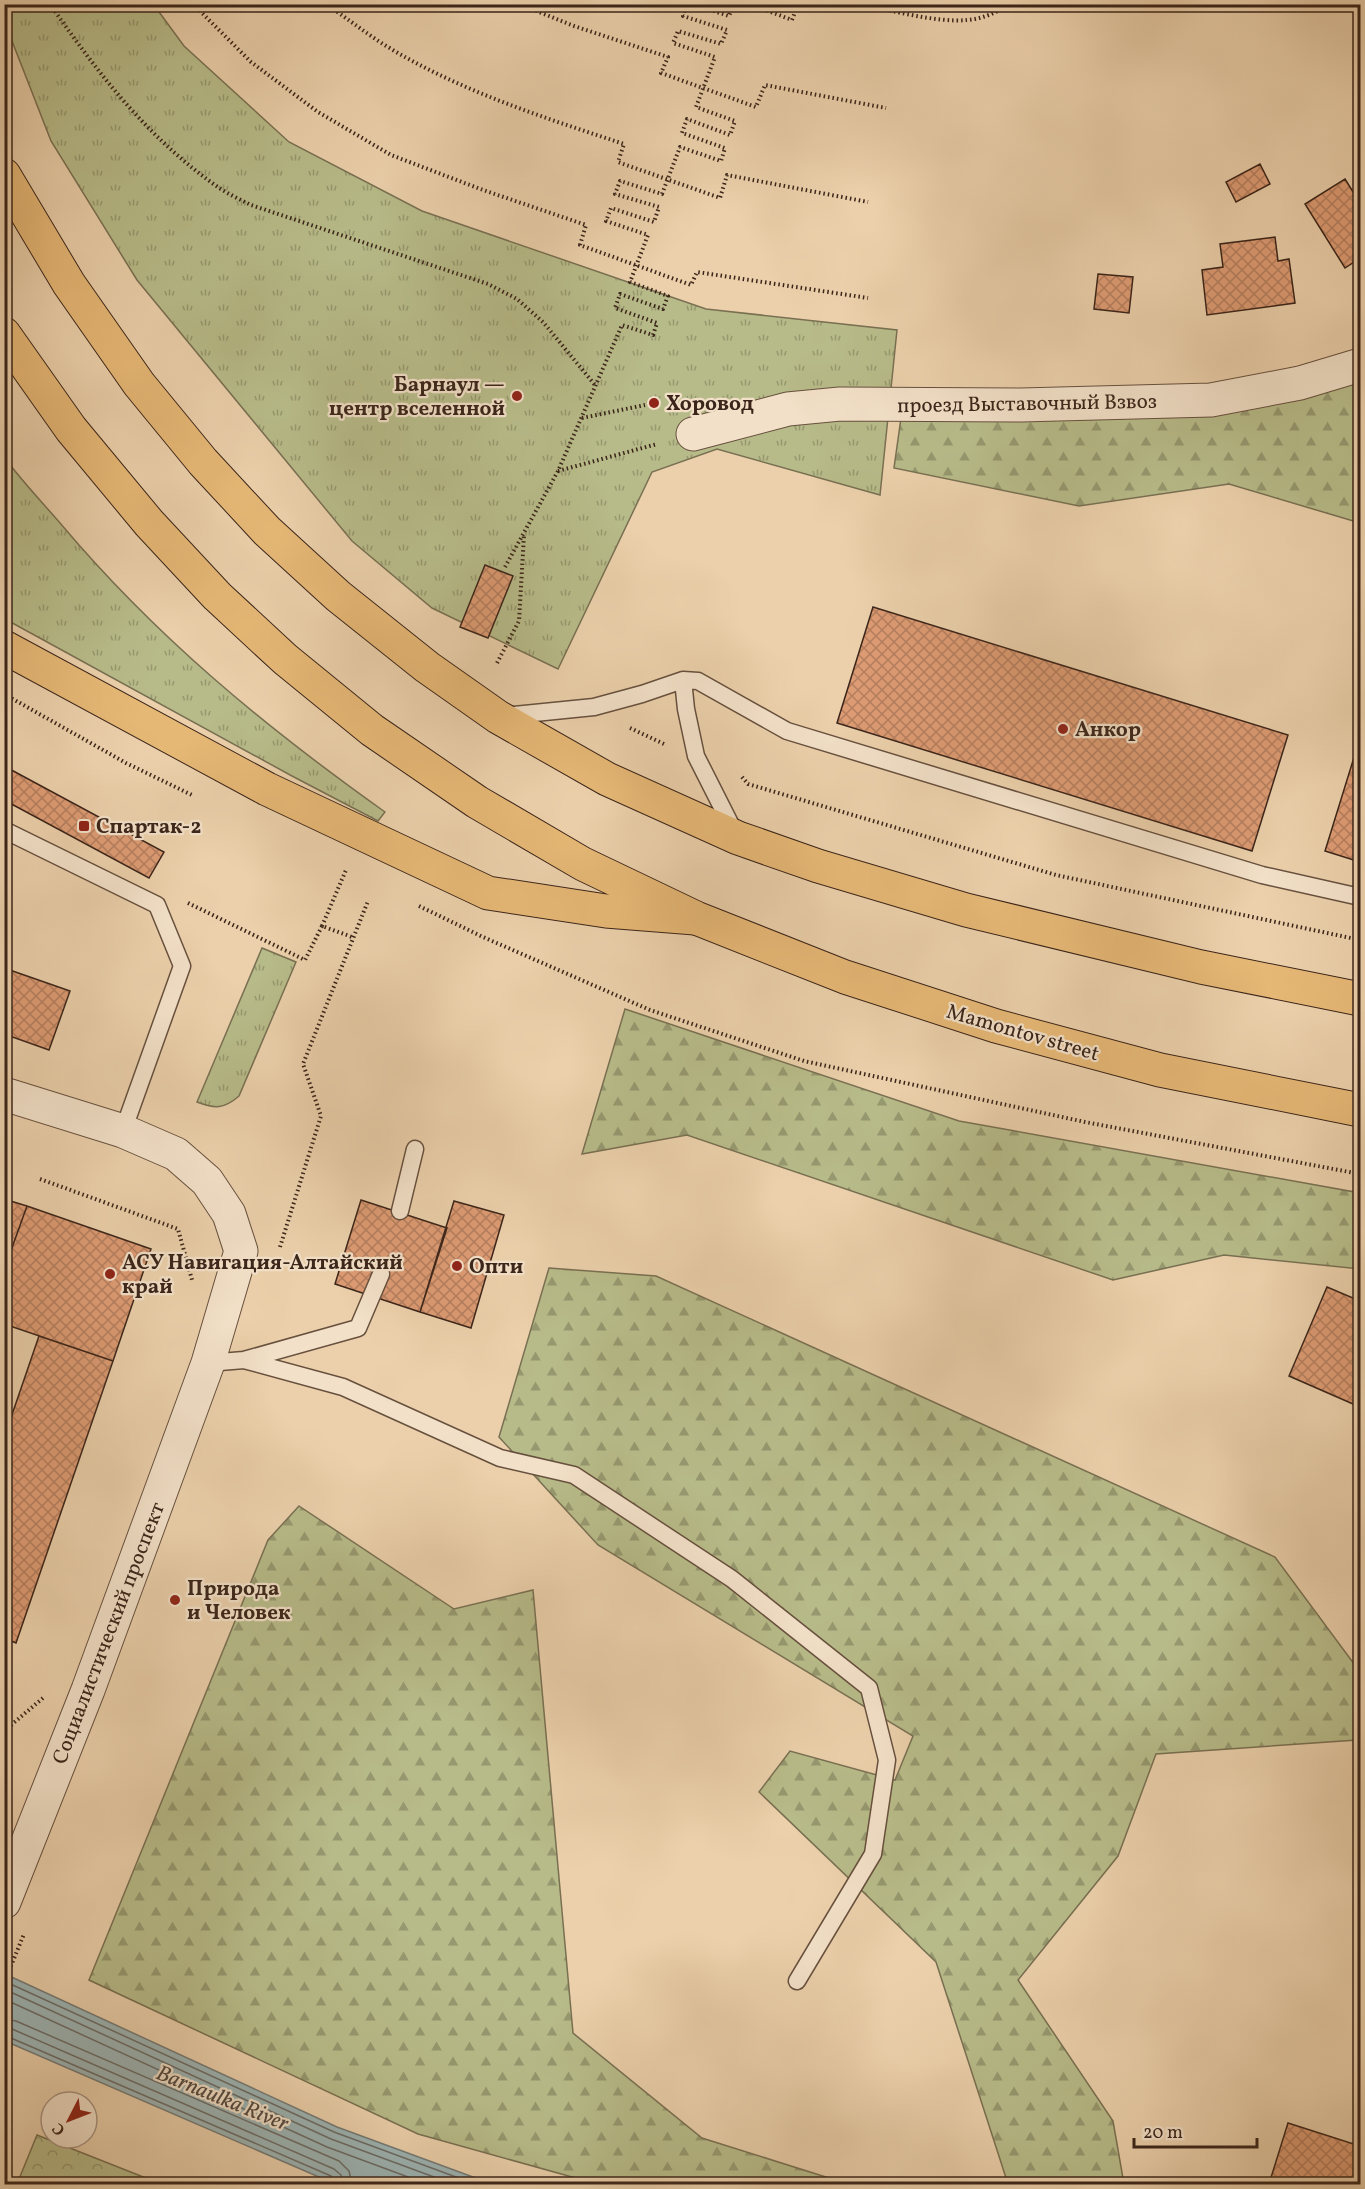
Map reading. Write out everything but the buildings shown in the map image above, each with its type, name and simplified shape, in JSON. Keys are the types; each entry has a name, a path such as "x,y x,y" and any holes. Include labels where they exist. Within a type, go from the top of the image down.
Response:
{"main road":[{"path":"4,174 69,284 139,384 203,462 267,531 338,596 427,667 498,717 607,779 738,838 818,866 966,910 1200,967 1360,999"},
{"path":"4,334 71,429 148,524 217,596 285,659 372,730 477,802 583,864 696,918"},
{"path":"4,647 267,789 488,893 606,911 696,918"},
{"name":"Mamontov street","path":"696,918 845,977 996,1026 1161,1070 1360,1110"}],"street":[{"name":"проезд Выставочный Взвоз","path":"693,434 788,410 840,404 1021,405 1211,400 1300,383 1360,365"},
{"name":"Социалистический проспект","path":"4,1094 123,1131 177,1154 207,1180 229,1214 241,1251 208,1363 88,1690 4,1902"}],"lane":[{"path":"683,680 686,709 696,756 738,838"},
{"path":"498,717 594,707 683,680 698,681 787,731 1262,875 1360,897"},
{"path":"4,830 157,905 182,966 123,1131"},
{"path":"400,1210 415,1149"},
{"path":"208,1363 244,1360 358,1328 381,1274"},
{"path":"244,1360 343,1387 500,1458 574,1475 732,1579 869,1688 887,1760 873,1854 797,1981"}],"path":[{"path":"50,4 116,94 141,122 216,186 251,205 488,284 517,299 543,322 596,385"},
{"path":"193,4 251,62 318,112 390,155 586,225 580,245 691,285 696,272 868,298"},
{"path":"326,4 384,44 454,81 536,116 624,144 618,162 720,198 727,175 868,202"},
{"path":"519,4 574,26 668,57 661,73 756,107 765,85 886,108"},
{"path":"505,567 558,471 622,325 653,335 657,323 615,308 620,294 663,309 668,296 630,282 648,235 606,221 611,208 654,222 659,207 615,194 620,181 662,194 680,147 721,161 725,148 682,133 687,119 730,135 735,122 696,107 715,57 673,43 678,31 721,44 727,30 682,16 686,4"},
{"path":"693,4 729,16 734,4"},
{"path":"750,4 792,20 798,4"},
{"path":"859,4 939,19 966,20 995,14 1011,4"},
{"path":"581,419 645,405"},
{"path":"558,471 693,434"},
{"path":"497,663 519,621 524,535"},
{"path":"622,724 669,746"},
{"path":"736,770 748,784 1056,875 1360,940"},
{"path":"322,926 346,870"},
{"path":"1086,1122 1360,1174"},
{"path":"40,1179 178,1229 193,1283"},
{"path":"4,1731 45,1696"}],"green space":[{"path":"5,5 154,5 184,46 289,142 422,211 706,309 897,330 880,495 717,449 652,472 558,669 432,608 352,541 137,280 51,141 5,23"},
{"path":"1360,380 1360,523 1229,484 1079,506 894,468 902,411"},
{"path":"4,457 97,565 173,642 254,713 385,812 378,821 5,619"},
{"path":"262,948 296,962 239,1096 219,1106 197,1102"},
{"path":"625,1009 959,1121 1360,1193 1360,1269 1224,1255 1113,1280 687,1135 582,1154"},
{"path":"549,1268 656,1276 1275,1557 1360,1672 1360,1730 1357,1740 1156,1754 1118,1856 1018,1980 1113,2121 1124,2184 1008,2184 936,1962 759,1792 790,1751 895,1780 913,1736 598,1545 499,1437"},
{"path":"299,1506 454,1609 533,1590 573,2033 702,2138 848,2184 597,2184 418,2134 89,1980 268,1540"},
{"path":"37,2135 39,2136 39,2150 75,2150 161,2184 17,2184"}],"water":[{"name":"Barnaulka River","path":"5,1974 337,2127 492,2184 335,2184 5,2041"}],"place":[{"name":"Барнаул — центр вселенной","path":"517,396"},
{"name":"Хоровод","path":"654,403"},
{"name":"Анкор","path":"1063,729"},
{"name":"Спартак-2","path":"84,826"},
{"name":"Опти","path":"457,1266"},
{"name":"АСУ Навигация-Алтайский край","path":"110,1274"},
{"name":"Природа и Человек","path":"175,1600"}]}
